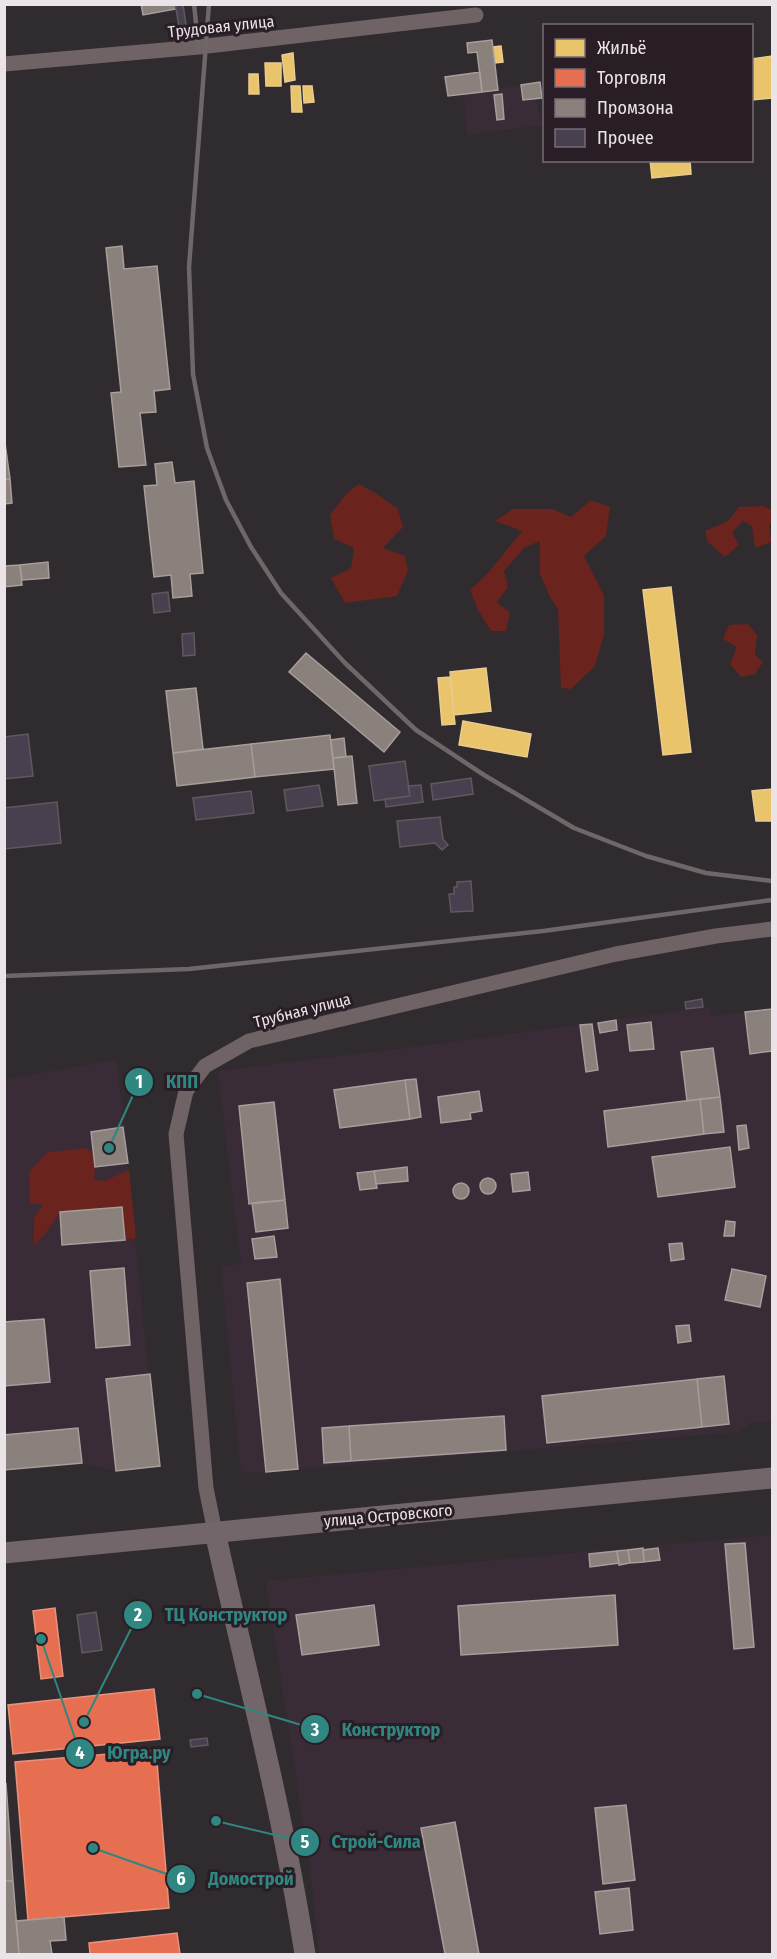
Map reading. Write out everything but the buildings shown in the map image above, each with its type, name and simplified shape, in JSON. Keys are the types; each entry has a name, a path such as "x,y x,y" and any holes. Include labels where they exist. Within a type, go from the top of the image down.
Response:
{"main road":[{"name":"улица Островского","path":"4,1554 772,1478"},
{"path":"215,1532 266,1754 297,1900 305,1954"}],"street":[{"name":"Трудовая улица","path":"4,64 199,47 476,15"},
{"name":"Трубная улица","path":"215,1532 206,1488 176,1134 186,1091 205,1066 249,1041 616,954 716,936 772,929"}],"shaded area":[{"path":"521,85 523,100 535,98 543,125 467,135 464,94"},
{"path":"359,484 398,509 403,527 383,548 405,556 408,571 397,596 345,603 331,578 351,568 354,548 334,539 330,515 347,493"},
{"path":"591,500 610,507 606,536 584,556 604,595 604,634 595,666 571,689 561,688 558,609 540,574 540,541 524,548 504,571 508,587 497,602 510,613 506,631 491,631 478,610 470,590 487,574 522,531 495,521 513,509 553,509 571,517"},
{"path":"763,506 772,510 772,524 769,524 771,542 755,548 752,526 743,521 732,533 739,545 725,557 708,542 705,531 728,521 739,507"},
{"path":"748,624 757,635 755,655 763,662 755,674 741,677 730,664 737,647 723,639 729,625"},
{"path":"709,1007 711,1016 772,1009 772,1421 750,1423 738,1432 241,1473 221,1266 241,1264 218,1071"},
{"path":"117,1060 160,1466 116,1471 82,1463 5,1470 5,1079"},
{"path":"86,1148 94,1155 94,1180 104,1181 129,1170 136,1238 125,1240 122,1207 60,1212 45,1234 34,1245 34,1218 43,1204 30,1204 29,1172 48,1152"},
{"path":"772,1535 772,1954 319,1954 311,1874 266,1581"}],"railway":[{"path":"194,4 199,52"},
{"path":"209,4 189,267 193,374 207,448 226,500 251,547 281,593 345,663 416,730 484,775 574,828 646,856 706,873 772,881"},
{"path":"4,976 189,969 543,931 772,900"}],"place":[{"name":"КПП","path":"109,1148"},
{"name":"Югра.ру","path":"41,1639"},
{"name":"Конструктор","path":"197,1694"},
{"name":"ТЦ Конструктор","path":"84,1722"},
{"name":"Строй-Сила","path":"216,1821"},
{"name":"Домострой","path":"93,1848"}]}
